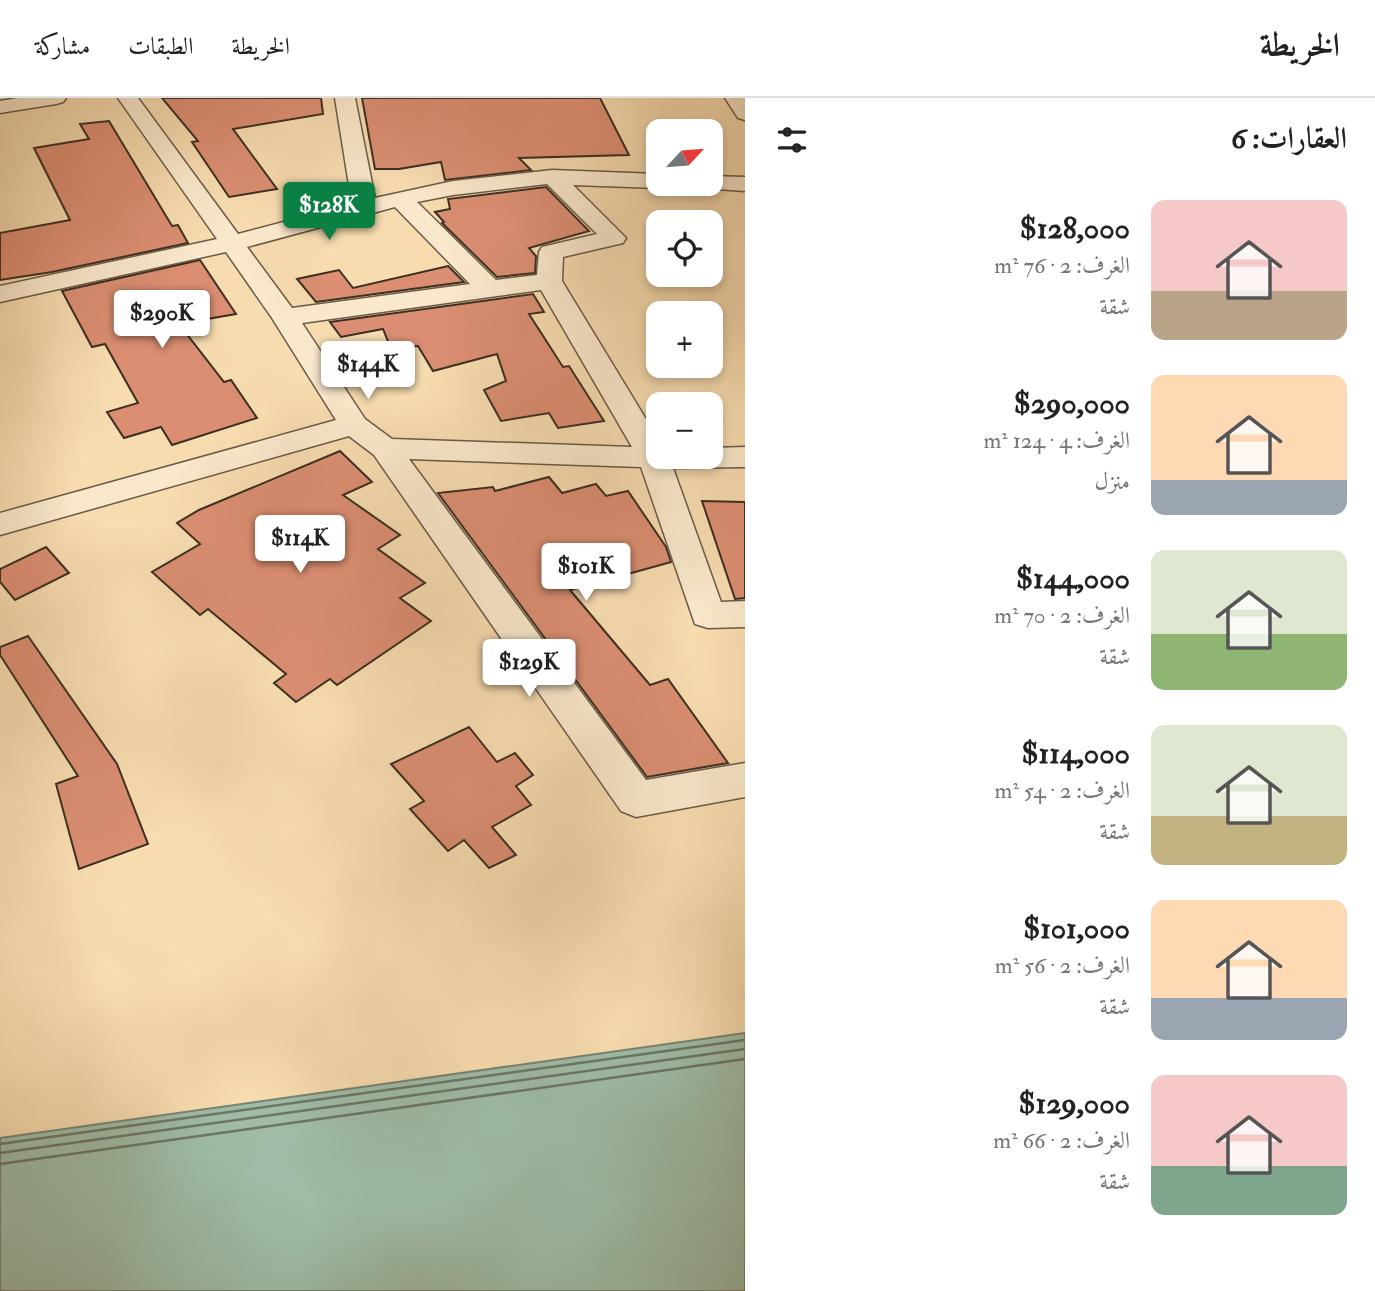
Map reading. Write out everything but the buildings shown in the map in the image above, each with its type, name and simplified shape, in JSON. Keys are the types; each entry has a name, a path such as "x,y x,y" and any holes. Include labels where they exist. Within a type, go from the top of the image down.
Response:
{"street":[{"path":"0,107 56,98"},
{"path":"128,98 285,317 354,425 385,448 636,799 745,780"},
{"path":"345,98 365,209"},
{"path":"735,98 745,114"},
{"path":"0,294 232,243 400,199 453,188 552,177 646,181"},
{"path":"552,177 614,238 551,252 549,281 646,445"},
{"path":"723,183 745,184"},
{"path":"400,199 490,289"},
{"path":"285,317 549,281"},
{"path":"0,524 354,425"},
{"path":"385,448 646,458"},
{"path":"723,457 745,457"},
{"path":"658,469 708,615 745,614"}],"water":[{"path":"745,1033 745,1291 0,1291 0,1138"}]}
